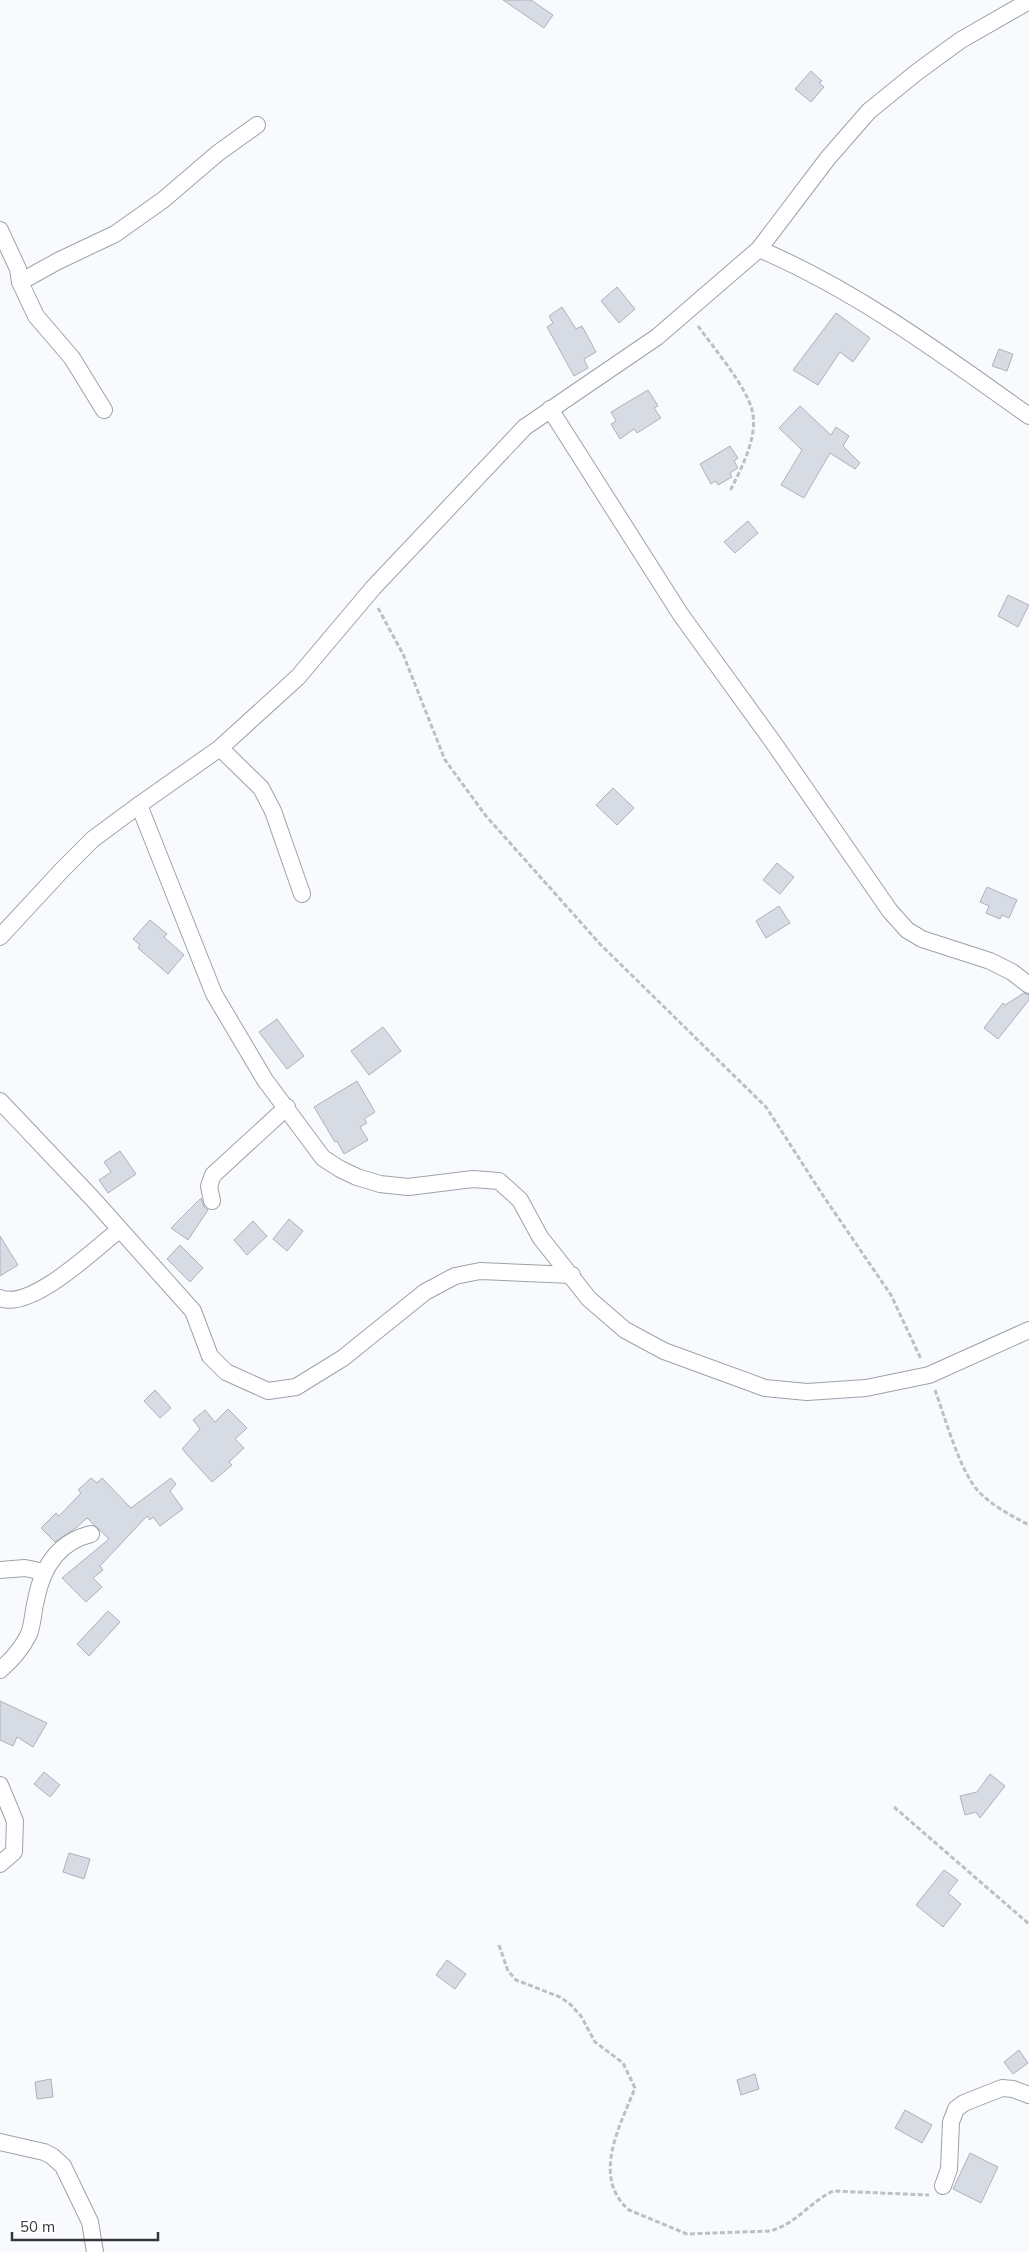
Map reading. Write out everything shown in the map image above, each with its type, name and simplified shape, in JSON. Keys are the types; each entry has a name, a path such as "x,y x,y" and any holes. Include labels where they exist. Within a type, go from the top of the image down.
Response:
{"street":[{"path":"0,937 93,840 220,748 298,677 368,593 525,427 657,336 688,312 759,249 828,158 869,112 917,72 961,40 1029,1"},
{"path":"20,282 58,260 115,234 163,200 218,153 257,125"},
{"path":"0,230 18,269 20,282 36,316 72,358 104,410"},
{"path":"759,249 863,301 925,342 1029,416"},
{"path":"550,409 681,615 774,742 890,911 907,930 922,940 990,961 1012,972 1029,985"},
{"path":"220,748 261,788 273,812 302,894"},
{"path":"139,805 214,994 265,1080 287,1107 323,1158 357,1177 380,1184 408,1187 473,1179 499,1182 520,1200 540,1237 572,1275 589,1299 638,1339 664,1352 765,1388 807,1392 866,1388 929,1375 1029,1330"},
{"path":"0,1101 92,1198 192,1311 210,1356 226,1372 268,1390 296,1387 343,1358 425,1292 455,1276 480,1271 572,1275"},
{"path":"212,1201 209,1186 213,1175 287,1107"},
{"path":"0,1298 16,1301 55,1282 119,1230"},
{"path":"0,1670 12,1659 29,1633 44,1572 54,1555 80,1537 91,1534"},
{"path":"0,1570 25,1568 44,1572"},
{"path":"0,1784 15,1821 14,1852 0,1864"},
{"path":"943,2186 949,2169 951,2122 956,2109 964,2103 1002,2088 1012,2088 1029,2095"},
{"path":"0,2142 44,2152 52,2156 63,2166 90,2222 95,2252"}],"path":[{"path":"688,312 742,389 752,410 751,437 742,468 730,491"},
{"path":"368,593 383,615 404,654 445,760 486,816 600,944 766,1107 824,1197 891,1295 929,1375 966,1471 979,1492 1001,1510 1029,1525"},
{"path":"894,1807 1029,1924"},
{"path":"499,1945 508,1971 516,1980 560,1997 570,2004 581,2016 595,2042 623,2063 635,2088 614,2141 609,2168 613,2188 622,2203 629,2210 687,2234 770,2231 782,2228 822,2197 833,2191 927,2196 938,2192 943,2186"}],"building":[{"path":"503,0 531,0 553,15 544,28"},
{"path":"811,71 822,81 819,83 824,87 811,102 795,89"},
{"path":"617,287 635,309 619,323 601,301"},
{"path":"562,307 576,329 582,326 596,352 584,359 588,368 574,376 547,327 553,323 549,316"},
{"path":"836,313 870,338 853,362 840,352 818,385 793,370"},
{"path":"999,349 1013,354 1007,371 992,366"},
{"path":"648,390 658,406 654,408 661,418 637,433 634,429 620,439 611,424 616,421 611,412"},
{"path":"800,406 831,435 836,427 849,436 843,446 860,463 855,469 830,453 804,498 781,485 802,450 779,428"},
{"path":"730,446 738,458 734,461 738,468 730,473 732,477 718,485 716,481 711,484 700,464"},
{"path":"748,521 758,533 735,553 724,542"},
{"path":"1008,595 1029,605 1018,627 998,616"},
{"path":"613,788 634,808 617,825 596,805"},
{"path":"777,863 794,877 780,894 763,880"},
{"path":"987,887 1017,900 1009,918 1002,915 1000,919 986,913 989,906 980,902"},
{"path":"779,906 790,923 766,938 756,921"},
{"path":"150,920 167,934 164,937 184,955 168,974 138,948 140,945 133,939"},
{"path":"1024,993 1029,995 1029,1000 998,1039 984,1028 1003,1003 1005,1005"},
{"path":"277,1019 304,1056 287,1069 259,1032"},
{"path":"383,1027 401,1051 369,1075 351,1051"},
{"path":"357,1081 375,1112 364,1119 367,1123 360,1127 368,1140 344,1154 314,1107"},
{"path":"120,1151 136,1174 108,1193 99,1180 111,1172 104,1162"},
{"path":"201,1198 204,1207 208,1210 188,1240 171,1228"},
{"path":"289,1219 303,1231 287,1251 273,1239"},
{"path":"253,1221 267,1236 247,1255 234,1240"},
{"path":"0,1236 18,1265 0,1276"},
{"path":"180,1245 203,1268 190,1282 167,1259"},
{"path":"155,1390 171,1408 160,1418 144,1401"},
{"path":"228,1409 247,1428 235,1439 244,1448 229,1462 232,1465 212,1482 182,1449 200,1429 193,1420 205,1410 215,1422"},
{"path":"91,1478 97,1483 102,1478 131,1508 171,1478 176,1484 170,1491 183,1509 160,1526 153,1517 150,1520 147,1516 100,1566 103,1570 93,1578 102,1587 86,1602 62,1578 109,1539 87,1518 55,1542 41,1528 56,1513 59,1516 81,1493 78,1490"},
{"path":"108,1611 120,1622 89,1656 77,1644"},
{"path":"0,1701 47,1723 33,1747 17,1737 13,1746 0,1740"},
{"path":"44,1772 60,1785 50,1797 34,1784"},
{"path":"990,1774 1005,1786 980,1818 976,1812 965,1815 960,1796 977,1792"},
{"path":"69,1853 90,1859 84,1879 63,1872"},
{"path":"944,1870 958,1880 948,1893 961,1904 943,1927 916,1905"},
{"path":"447,1960 466,1974 455,1989 436,1975"},
{"path":"1019,2050 1028,2063 1013,2074 1004,2062"},
{"path":"755,2074 759,2089 741,2095 737,2080"},
{"path":"51,2079 53,2097 37,2099 35,2082"},
{"path":"905,2110 932,2125 922,2143 895,2128"},
{"path":"970,2153 998,2167 981,2203 953,2189"}]}
